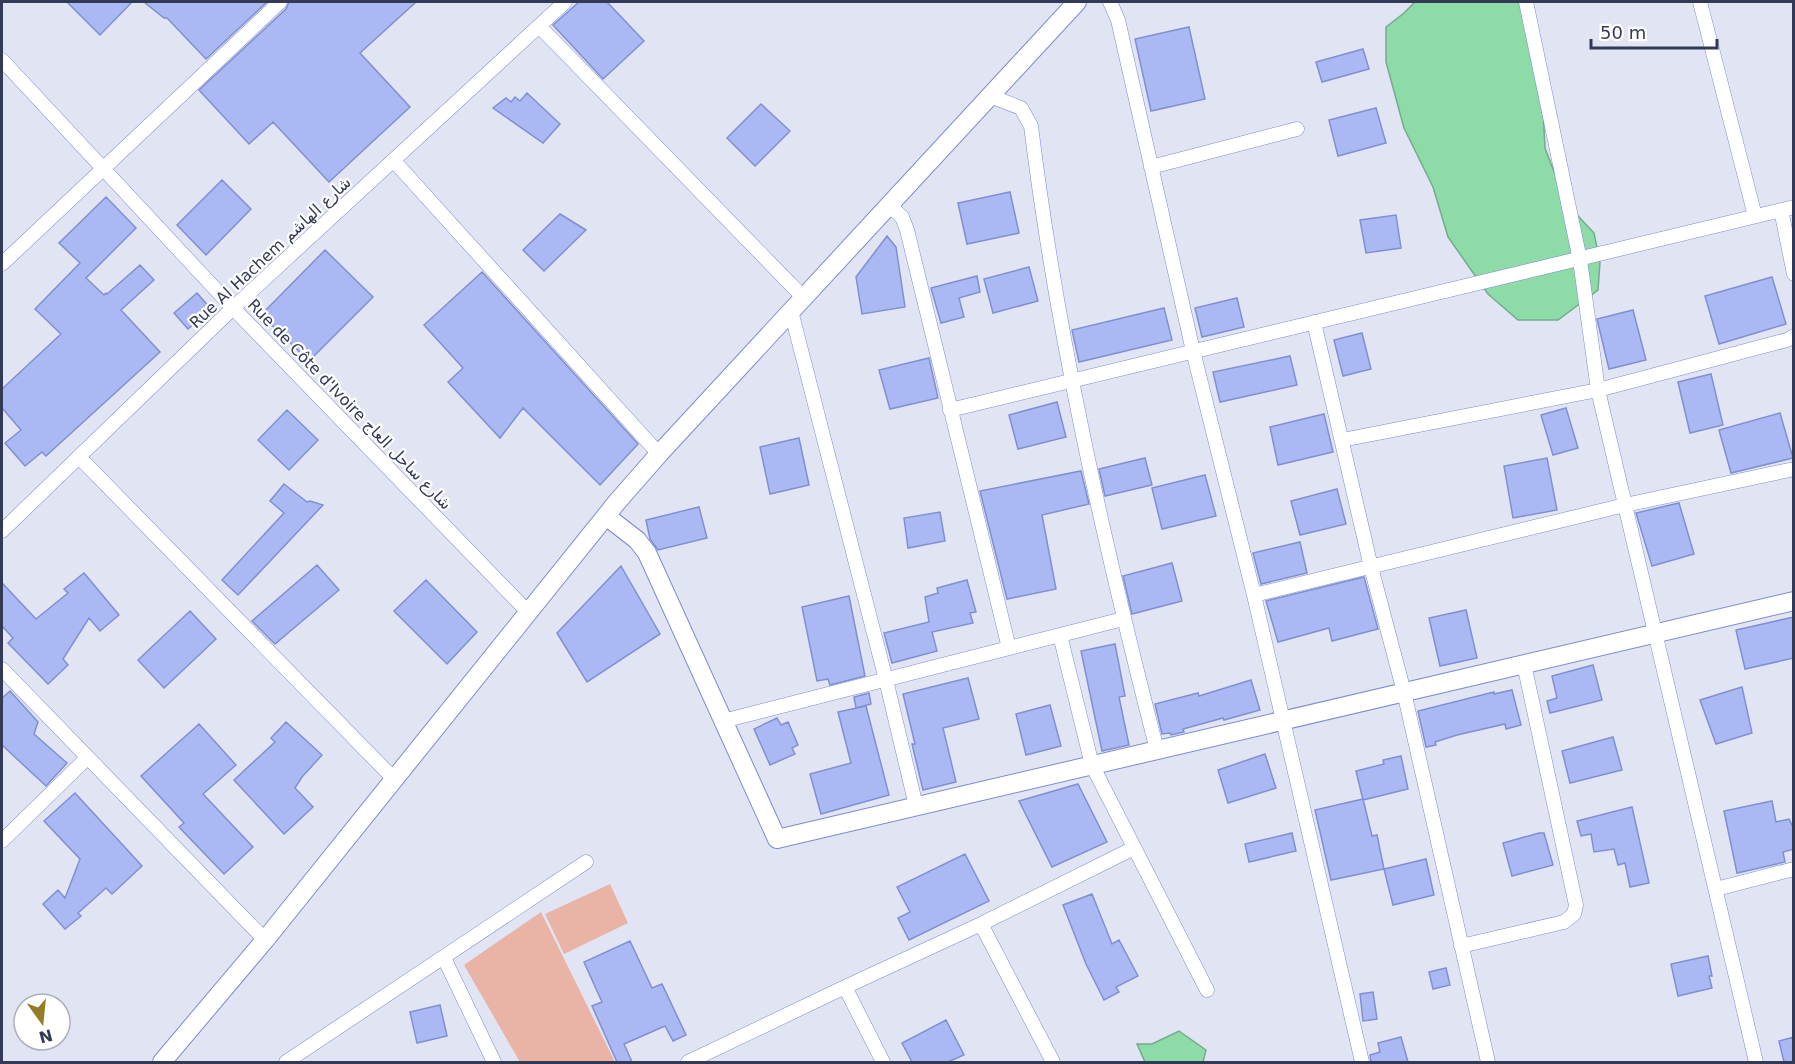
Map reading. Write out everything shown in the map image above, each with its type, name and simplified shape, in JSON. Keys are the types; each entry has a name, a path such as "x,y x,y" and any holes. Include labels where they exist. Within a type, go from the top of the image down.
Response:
{"street":[{"path":"2,264 280,2"},
{"name":"Rue Al Hachem شارع الهاشم","path":"2,531 233,308 565,2"},
{"path":"162,1062 265,940 528,612 659,454 1077,2"},
{"path":"1110,2 1118,20 1193,351 1254,595 1362,1062"},
{"path":"1526,2 1580,260 1598,390 1756,1062"},
{"path":"1700,2 1755,216"},
{"path":"540,27 797,304 916,806"},
{"name":"Rue de Côte d'Ivoire شارع ساحل العاج","path":"2,60 233,308 528,612"},
{"path":"990,96 1021,108 1030,126 1071,380 1123,620 1157,750"},
{"path":"1151,166 1297,129"},
{"path":"394,162 659,454"},
{"path":"889,206 902,217 907,230 1009,648"},
{"path":"950,410 1787,209 1794,274"},
{"path":"1314,322 1371,567 1404,692 1488,1062"},
{"path":"1341,441 1598,390 1787,340 1794,336"},
{"path":"79,457 394,780"},
{"path":"1254,595 1625,505 1794,469"},
{"path":"606,516 637,540 647,553 777,838 1794,601"},
{"path":"723,721 1123,620"},
{"path":"1060,635 1092,765 1207,990"},
{"path":"1461,946 1563,922 1574,914 1576,905 1524,664"},
{"path":"2,669 265,940"},
{"path":"2,841 87,758"},
{"path":"688,1062 981,924 1134,848"},
{"path":"286,1062 586,862"},
{"path":"1716,889 1794,869"},
{"path":"981,924 1053,1062"},
{"path":"444,958 494,1062"},
{"path":"845,987 883,1062"}],"shaded area":[{"path":"1415,2 1522,2 1542,90 1545,148 1566,203 1594,233 1600,262 1598,290 1558,320 1518,320 1488,294 1448,237 1433,187 1404,128 1386,62 1386,27"},
{"path":"610,884 628,923 564,954 545,914"},
{"path":"541,912 615,1062 520,1062 464,965"},
{"path":"1179,1031 1206,1050 1203,1062 1145,1062 1137,1044 1152,1044"}],"building":[{"path":"67,2 132,2 100,35"},
{"path":"144,2 267,2 206,59 167,18"},
{"path":"289,2 416,2 360,53 410,107 329,182 273,122 249,144 199,90 286,9"},
{"path":"579,2 607,2 644,41 603,79 553,25"},
{"path":"1189,27 1205,99 1151,111 1135,39"},
{"path":"1363,49 1369,69 1322,82 1316,62"},
{"path":"527,93 560,124 543,143 493,108 506,98 511,102 515,97 520,101"},
{"path":"761,104 790,131 755,166 727,138"},
{"path":"1376,108 1386,143 1338,156 1329,120"},
{"path":"222,180 251,209 206,255 177,225"},
{"path":"1010,192 1019,233 967,244 958,203"},
{"path":"106,197 136,228 86,278 104,295 140,265 154,280 121,310 160,352 46,456 42,452 25,466 5,443 21,430 2,408 2,389 61,334 35,309 80,263 59,243"},
{"path":"560,214 586,230 544,271 523,250"},
{"path":"1396,215 1401,248 1366,253 1360,220"},
{"path":"887,236 896,247 905,307 862,314 856,277"},
{"path":"325,250 373,297 309,361 261,315"},
{"path":"1029,267 1038,301 993,313 984,279"},
{"path":"482,272 638,444 600,485 523,408 500,438 448,382 463,368 424,325"},
{"path":"977,276 980,292 959,298 964,317 941,323 931,288"},
{"path":"1772,277 1786,324 1719,344 1705,296"},
{"path":"197,293 211,309 188,329 174,313"},
{"path":"1237,298 1244,327 1202,337 1195,308"},
{"path":"1164,308 1172,340 1079,362 1072,330"},
{"path":"1633,310 1646,360 1609,369 1597,319"},
{"path":"1362,333 1371,369 1343,376 1334,340"},
{"path":"1290,356 1297,385 1220,402 1213,372"},
{"path":"929,358 938,398 890,409 879,370"},
{"path":"1711,374 1723,425 1690,433 1678,382"},
{"path":"1057,402 1066,437 1018,449 1009,415"},
{"path":"1566,408 1578,448 1553,455 1541,415"},
{"path":"287,410 318,440 289,470 258,440"},
{"path":"1780,413 1793,458 1731,473 1719,430"},
{"path":"1324,414 1333,452 1278,465 1270,427"},
{"path":"799,438 809,485 770,494 760,447"},
{"path":"1145,458 1152,485 1105,496 1099,469"},
{"path":"1547,458 1557,510 1513,518 1504,466"},
{"path":"1081,471 1089,504 1042,515 1056,589 1007,599 980,491"},
{"path":"1205,475 1216,516 1162,529 1152,488"},
{"path":"284,484 307,502 323,505 238,595 222,580 284,513 270,501"},
{"path":"1337,489 1346,524 1300,535 1291,501"},
{"path":"1679,503 1694,554 1652,566 1636,513"},
{"path":"699,507 707,538 658,550 650,539 646,520"},
{"path":"940,512 945,541 908,548 904,518"},
{"path":"1300,542 1307,573 1261,584 1253,553"},
{"path":"1172,563 1182,601 1132,614 1123,576"},
{"path":"317,565 339,590 275,644 252,621"},
{"path":"621,566 660,634 587,682 557,633"},
{"path":"84,573 119,615 100,631 89,618 63,659 68,665 48,684 8,643 13,638 2,626 2,583 36,619 68,593 64,589"},
{"path":"1364,577 1378,629 1332,641 1329,628 1278,642 1266,601"},
{"path":"426,580 477,632 447,664 394,611"},
{"path":"967,580 976,612 970,613 973,623 932,632 937,651 892,663 884,633 929,622 925,597 938,593 937,588"},
{"path":"849,596 865,676 830,685 828,679 817,681 802,607"},
{"path":"1466,610 1477,658 1440,666 1429,618"},
{"path":"190,611 216,639 164,688 138,660"},
{"path":"1794,617 1794,658 1745,669 1736,630"},
{"path":"1115,644 1125,696 1119,697 1129,745 1102,751 1081,651"},
{"path":"1593,665 1602,700 1550,713 1547,701 1557,698 1552,676"},
{"path":"968,678 979,719 943,728 956,782 923,790 903,694"},
{"path":"1251,680 1260,710 1183,729 1184,732 1171,735 1170,733 1162,734 1155,704 1198,693 1199,696"},
{"path":"1742,687 1752,733 1716,744 1700,700"},
{"path":"1512,690 1521,725 1506,729 1505,724 1457,735 1426,747 1418,711 1494,692 1494,694"},
{"path":"10,691 38,722 34,734 67,763 46,786 2,745 2,698"},
{"path":"869,693 871,704 856,708 854,697"},
{"path":"1050,705 1061,746 1026,755 1016,714"},
{"path":"866,706 889,795 821,814 810,774 851,763 838,712"},
{"path":"777,718 781,725 788,722 798,745 792,748 795,754 770,765 754,729"},
{"path":"286,722 322,755 295,788 313,807 284,834 234,780 275,742 271,738"},
{"path":"199,724 236,765 203,794 253,847 224,874 179,827 184,823 141,776"},
{"path":"1613,737 1622,770 1570,783 1562,751"},
{"path":"1265,754 1276,788 1228,803 1218,770"},
{"path":"1401,756 1408,789 1363,800 1356,771 1384,764 1383,760"},
{"path":"1078,784 1107,842 1052,867 1019,801"},
{"path":"75,793 142,866 112,894 106,888 78,913 81,916 65,929 43,904 58,890 65,898 80,859 44,821"},
{"path":"1363,799 1372,836 1377,835 1384,869 1331,880 1315,810"},
{"path":"1772,801 1776,822 1789,819 1794,829 1794,849 1783,852 1785,862 1737,873 1724,811"},
{"path":"1632,807 1649,883 1630,887 1625,863 1618,865 1614,849 1594,852 1591,834 1581,836 1577,821"},
{"path":"1292,833 1296,851 1249,862 1245,844"},
{"path":"1544,833 1553,865 1512,876 1503,843"},
{"path":"965,854 989,901 909,940 898,918 910,912 897,887"},
{"path":"1426,859 1434,895 1393,905 1384,869"},
{"path":"1092,894 1112,944 1119,940 1138,976 1116,987 1119,992 1104,1000 1086,964 1063,905"},
{"path":"630,941 652,988 662,984 686,1035 673,1041 665,1026 624,1044 632,1062 617,1062 592,1006 602,1002 584,962"},
{"path":"1708,956 1712,988 1678,996 1671,964"},
{"path":"1446,968 1450,985 1433,989 1429,972"},
{"path":"1373,992 1377,1019 1363,1021 1360,994"},
{"path":"440,1005 447,1036 417,1043 410,1012"},
{"path":"946,1020 964,1055 948,1062 912,1062 902,1043"},
{"path":"1401,1037 1408,1062 1371,1062 1370,1055 1380,1052 1378,1043"},
{"path":"1794,1037 1794,1062 1784,1062 1779,1041"}]}
